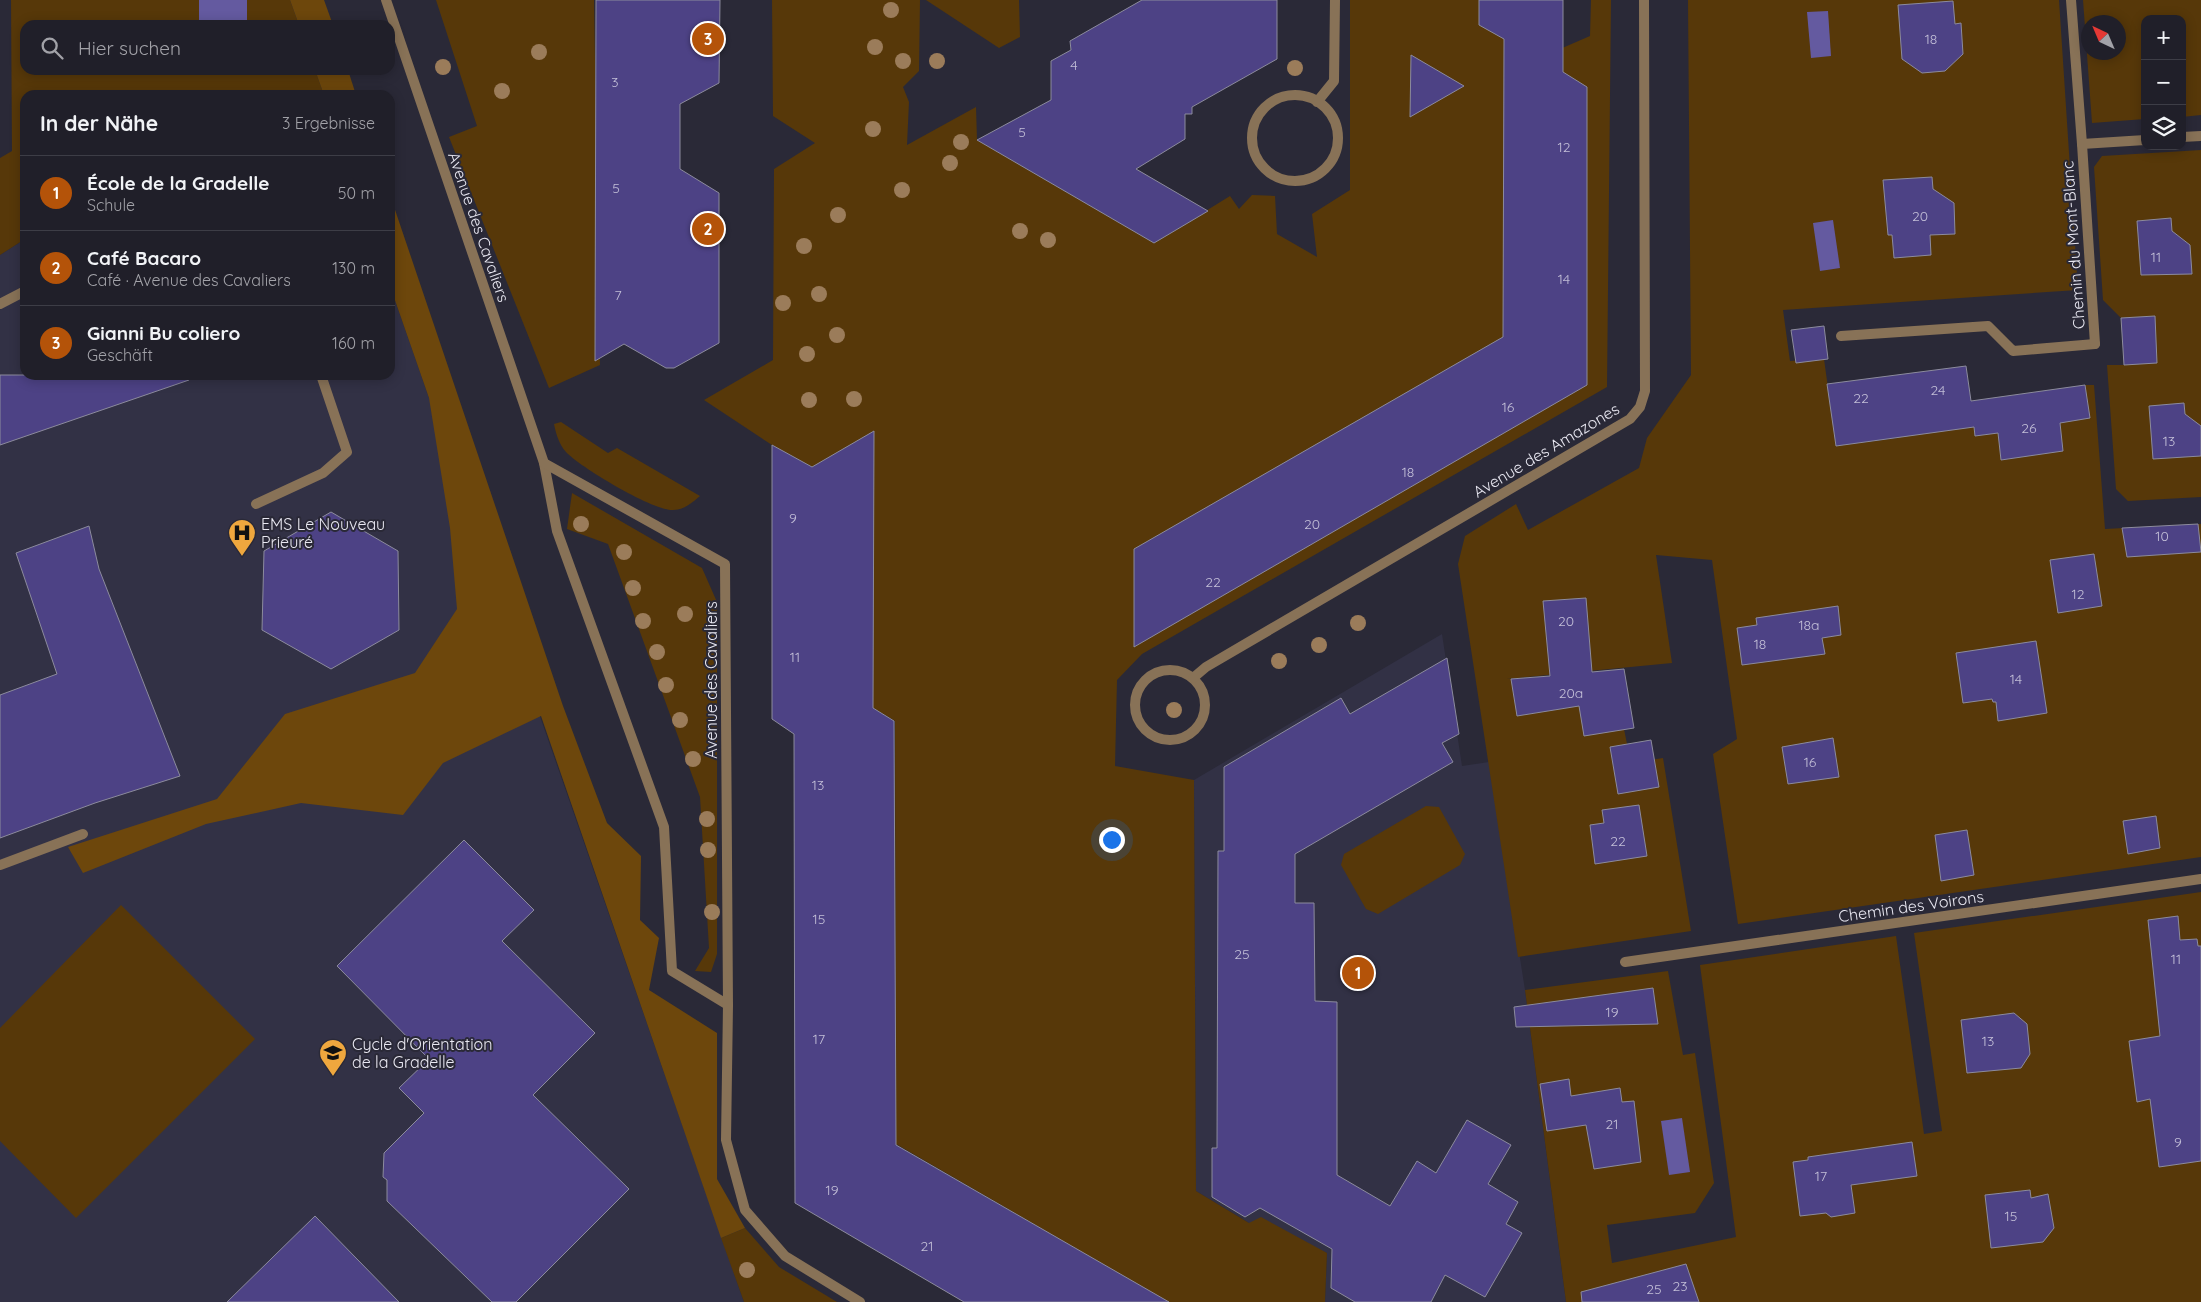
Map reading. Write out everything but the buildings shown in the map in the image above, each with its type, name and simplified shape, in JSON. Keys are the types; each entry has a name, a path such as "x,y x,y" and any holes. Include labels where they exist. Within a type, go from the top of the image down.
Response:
{"street":[{"name":"Avenue des Cavaliers","path":"386,0 393,20"},
{"path":"1317,102 1334,81 1335,0"},
{"name":"Avenue des Amazones","path":"1193,678 1206,667 1356,578 1630,419 1640,407 1645,391 1644,0"},
{"name":"Chemin du Mont-Blanc","path":"1841,336 1988,326 2013,351 2095,344 2071,0"},
{"name":"Avenue des Cavaliers","path":"395,26 544,463 557,531 664,827 672,971 728,1005"},
{"path":"1287,96 1301,96 1317,102 1333,118 1337,130 1333,157 1326,168 1315,176 1304,180 1293,181 1271,174 1257,159 1252,146 1252,132 1256,119 1264,108 1274,100 1287,96"},
{"path":"2186,137 2201,136"},
{"name":"Chemin du Mont-Blanc","path":"2082,144 2141,140"},
{"path":"0,304 20,294"},
{"path":"256,504 323,473 347,452 323,380"},
{"name":"Avenue des Cavaliers","path":"544,463 725,564 728,1005 726,1140 745,1210 784,1256 860,1302"},
{"path":"1160,671 1183,672 1193,678 1200,687 1205,708 1197,728 1188,736 1178,740 1156,738 1147,732 1140,724 1134,703 1142,683 1160,671"},
{"path":"0,865 83,834"},
{"name":"Chemin des Voirons","path":"1625,962 2201,879"}],"shaded area":[{"path":"11,0 290,0 297,20 20,20 20,75 317,75 322,90 20,90 20,242 0,255 0,158 12,151"},
{"path":"199,0 247,0 247,20 199,20"},
{"path":"290,0 324,0 331,20 297,20"},
{"path":"436,0 594,0 600,365 549,388 449,137 477,126"},
{"path":"772,0 920,0 919,71 903,87 909,102 907,145 976,107 977,140 1154,243 1230,196 1239,209 1252,195 1275,196 1277,234 1317,257 1312,214 1350,190 1350,0 1561,0 1560,49 1590,36 1591,0 1611,0 1607,387 1142,654 1117,680 1115,766 1194,780 1196,1191 1249,1223 1261,1217 1327,1253 1325,1302 1168,1302 896,1144 895,721 873,708 812,467 772,445 704,400 773,360 774,169 815,143 773,116"},
{"path":"926,0 1019,0 1020,37 999,48"},
{"path":"1688,0 2059,0 2078,290 1783,310 1790,361 1824,359 1836,446 1898,438 1894,411 1912,435 1974,427 1975,436 1998,433 2002,460 2063,451 2060,423 2090,418 2085,385 2094,385 2105,529 2201,524 2201,857 1738,924 1713,754 1737,739 1712,560 1656,555 1672,663 1507,679 1511,679 1517,716 1579,706 1624,729 1627,744 1610,747 1613,766 1663,758 1691,931 1518,957 1458,564 1465,536 1516,504 1528,530 1639,468 1647,438 1691,375"},
{"path":"2083,0 2201,0 2201,115 2186,117 2186,15 2141,15 2141,119 2092,123 2087,60 2126,60 2126,15 2084,15"},
{"path":"1828,11 1831,56 1811,58 1807,12"},
{"path":"317,75 350,75 354,90 322,90"},
{"path":"2201,150 2201,497 2128,501 2116,489 2107,365 2124,365 2121,318 2103,300 2094,167 2102,156"},
{"path":"395,210 563,706 607,823 641,856 640,920 659,938 649,990 717,1033 717,1179 745,1228 721,1238 541,716 443,763 403,815 301,803 206,824 83,873 68,847 217,799 285,714 415,673 457,609 450,528 429,398 395,300"},
{"path":"1833,220 1840,268 1820,271 1813,223"},
{"path":"20,242 20,380 395,380 395,300 744,1302 0,1302 0,255"},
{"path":"561,422 608,453 617,448 700,496 685,507 673,510 650,503 617,487 586,468 566,452 558,439 554,424"},
{"path":"572,493 702,568 717,602 717,954 711,972 695,971 709,948 700,797 608,544 567,529"},
{"path":"1442,634 1462,766 1489,762 1525,990 1566,1302 1325,1302 1327,1253 1249,1223 1196,1191 1194,780"},
{"path":"1426,806 1439,807 1465,854 1460,865 1378,914 1366,909 1341,865 1344,854"},
{"path":"2201,892 2201,1302 1566,1302 1525,990 1668,971 1683,1055 1695,1053 1714,1183 1695,1213 1607,1225 1612,1263 1736,1237 1700,965 1896,936 1924,1134 1942,1131 1914,933"},
{"path":"121,905 255,1039 76,1218 0,1141 0,1028"},
{"path":"1682,1118 1690,1172 1669,1175 1661,1121"},
{"path":"745,1228 779,1267 837,1302 744,1302 721,1238"}],"place":[{"name":"Gianni Bu coliero","path":"708,39"},
{"name":"Café Bacaro","path":"708,229"},
{"name":"EMS Le Nouveau Prieuré","path":"242,557"},
{"name":"École de la Gradelle","path":"1358,973"},
{"name":"Cycle d'Orientation de la Gradelle","path":"333,1077"}]}
